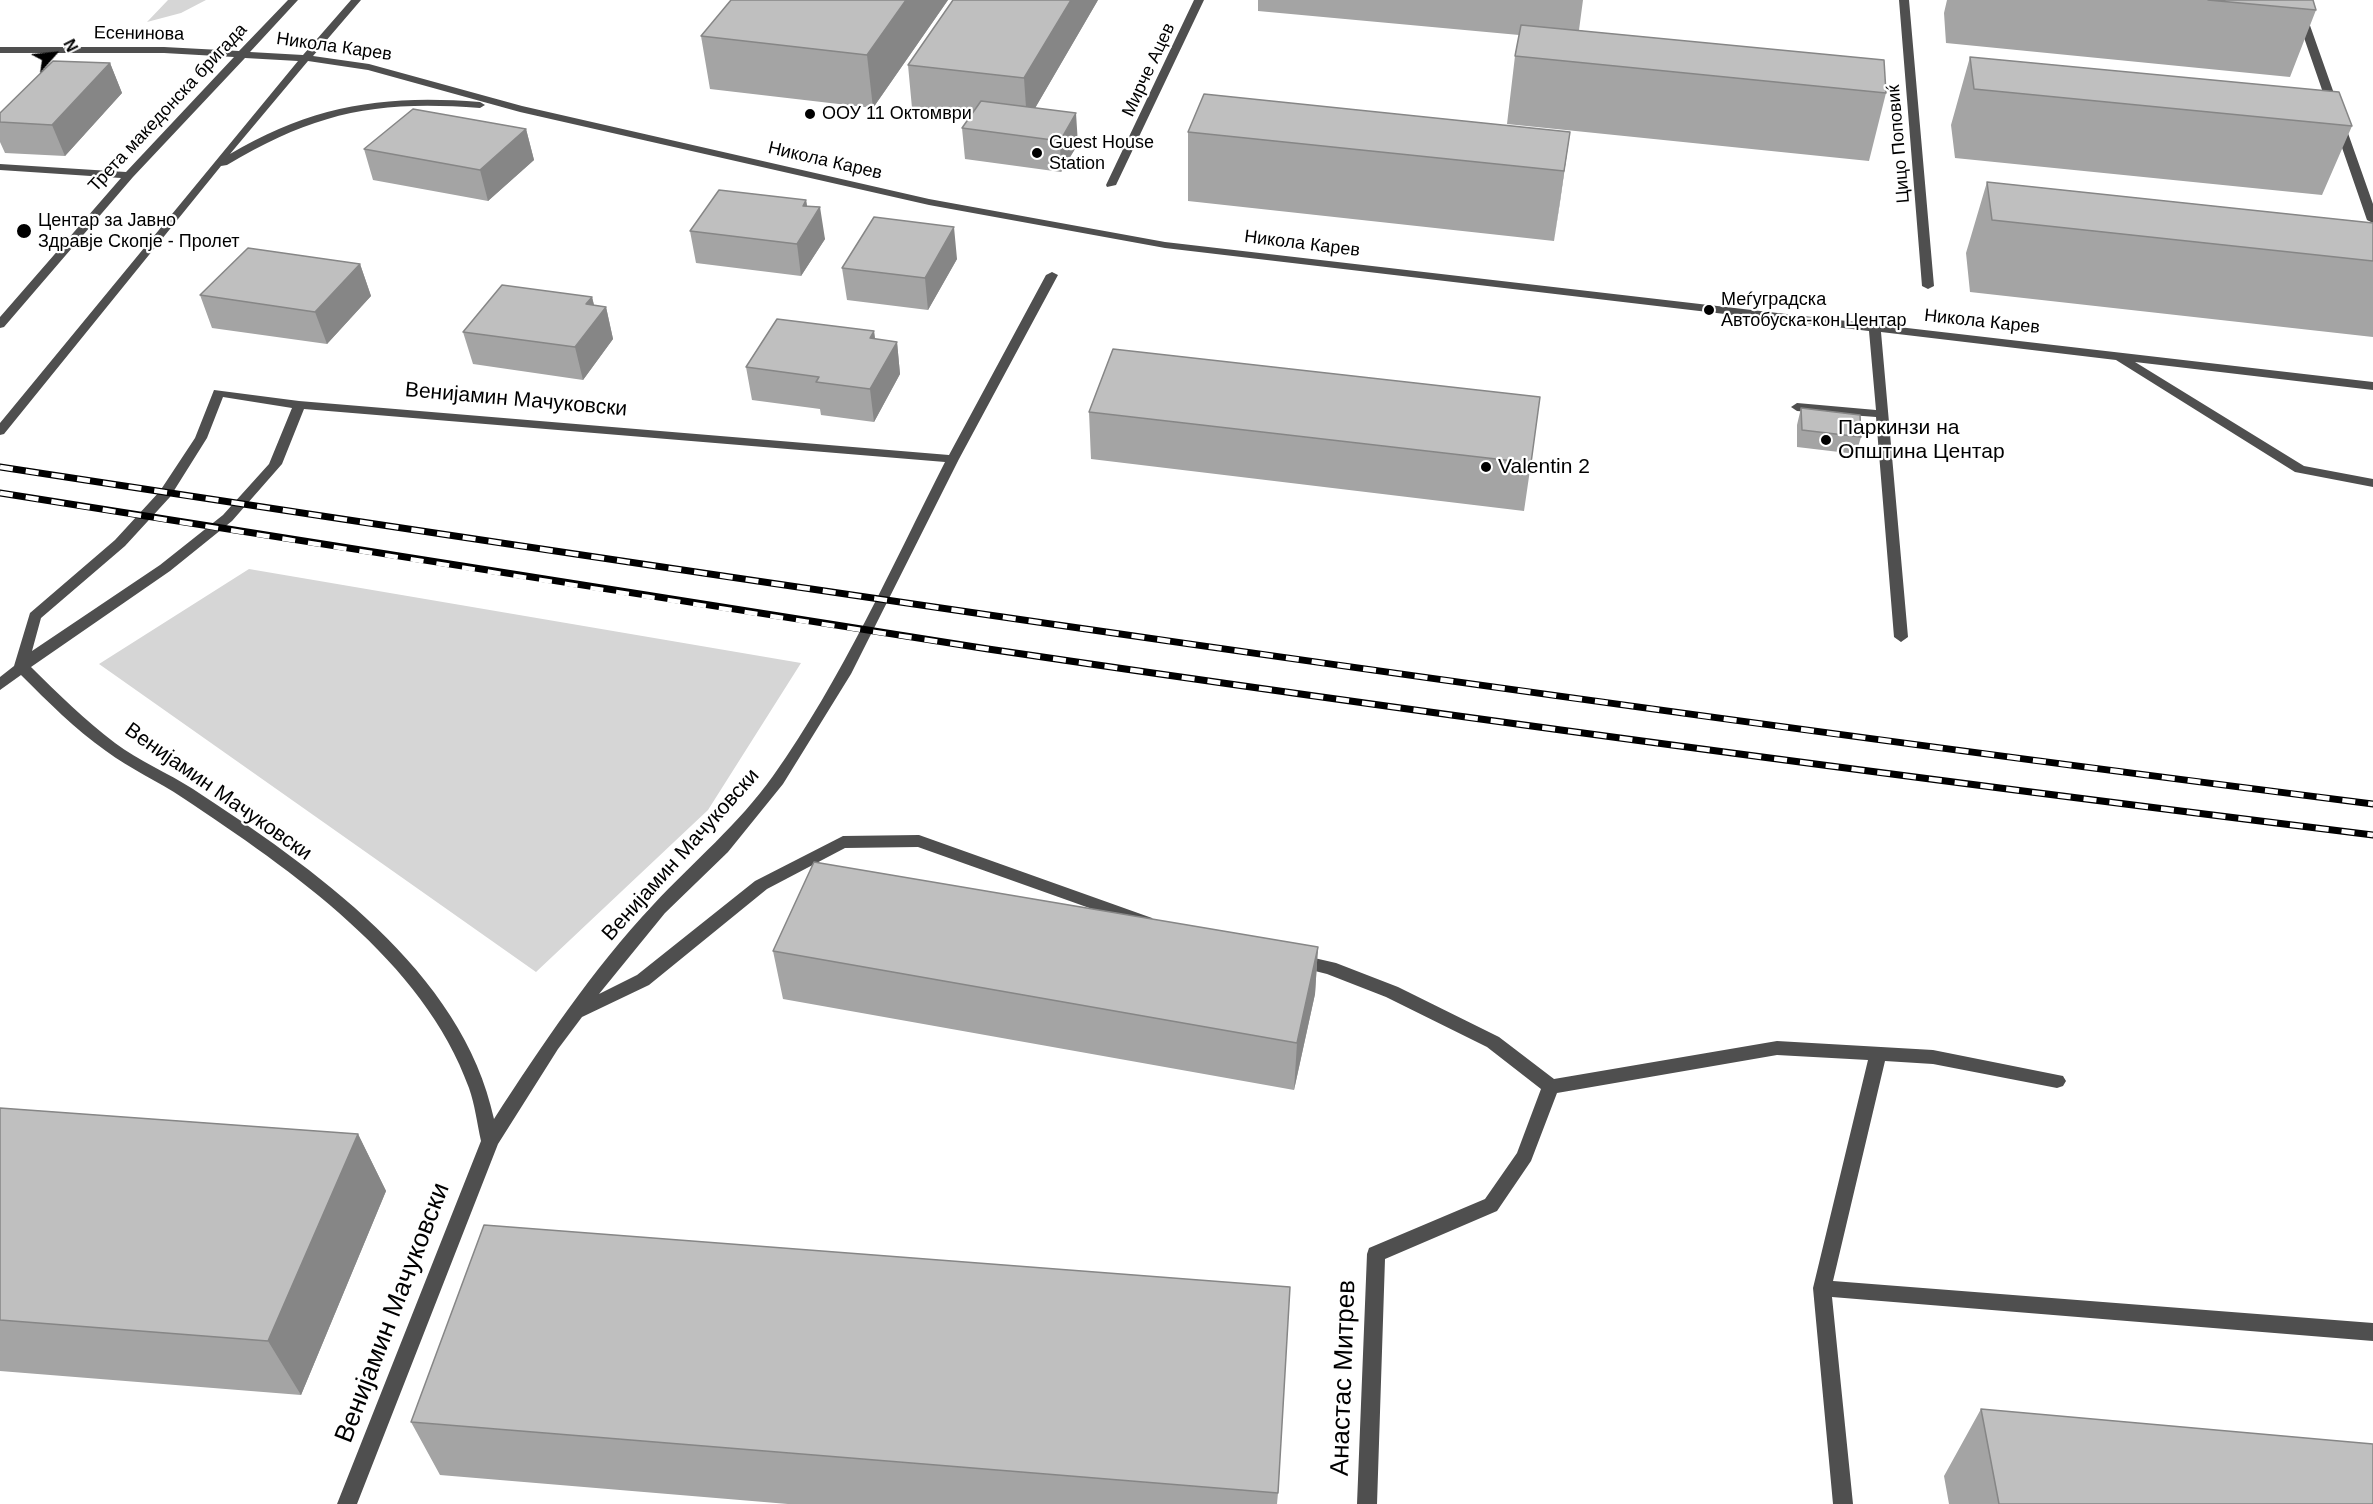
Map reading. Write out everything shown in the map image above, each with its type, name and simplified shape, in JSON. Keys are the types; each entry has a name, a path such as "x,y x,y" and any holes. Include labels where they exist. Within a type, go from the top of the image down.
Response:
{"street":[{"name":"Трета македонска бригада","path":"0,324 129,175 293,0"},
{"path":"0,431 213,169 356,0"},
{"name":"Мирче Ацев","path":"1111,186 1199,0"},
{"name":"Цицо Поповиќ","path":"1904,0 1928,286"},
{"path":"2295,0 2373,220"},
{"name":"Есенинова","path":"0,50 155,50 242,54"},
{"name":"Никола Карев","path":"242,54 306,58 369,67 520,109 929,202 1165,245 2373,386"},
{"path":"213,169 281,129 330,112 377,104 425,102 520,109"},
{"path":"0,167 129,175"},
{"name":"Венијамин Мачуковски","path":"347,1504 490,1141 575,1013 659,909 722,848 778,780 844,674 953,459 1052,275"},
{"path":"1875,329 1880,414 1901,637"},
{"path":"2116,356 2300,469 2373,483"},
{"name":"Венијамин Мачуковски","path":"490,1141 478,1088 457,1041 432,999 398,959 339,905 266,850 189,794 113,748 55,701 21,666 35,616 120,543 165,494 201,438 218,393 299,405 953,459"},
{"path":"0,685 21,666 97,612 146,582 234,514 278,461 299,405"},
{"path":"1797,407 1880,414"},
{"path":"575,1013 643,980 761,885 843,843 919,841 1166,928"},
{"path":"1286,957 1330,968 1402,997 1493,1042 1551,1087 1777,1048 1933,1057 2057,1081"},
{"path":"1844,1504 1822,1288 1878,1054"},
{"name":"Анастас Митрев","path":"1367,1504 1376,1254 1491,1205 1525,1156 1551,1087"},
{"path":"1822,1288 2373,1332"}],"shaded area":[{"path":"168,0 206,0 181,13 147,22"},
{"path":"249,569 801,663 708,810 536,972 99,664"}],"building":[{"path":"731,0 906,0 867,55 701,36"},
{"path":"953,0 1071,0 1024,78 908,65"},
{"path":"2208,0 2313,0 2316,10"},
{"path":"1521,25 1884,60 1886,93 1515,56"},
{"path":"1970,57 2339,92 2352,126 1974,89"},
{"path":"53,61 110,63 52,125 0,122 0,113"},
{"path":"1204,94 1570,132 1564,171 1188,132"},
{"path":"981,101 1076,113 1060,141 962,128"},
{"path":"413,109 526,129 480,170 364,149"},
{"path":"1987,182 2373,223 2373,261 1992,220"},
{"path":"719,190 806,200 803,206 820,207 797,244 690,231"},
{"path":"874,217 954,227 925,278 842,268"},
{"path":"248,248 360,264 315,312 200,295"},
{"path":"502,285 592,297 586,304 606,307 575,347 463,332"},
{"path":"777,319 874,331 870,338 897,342 870,389 816,382 819,377 746,367"},
{"path":"1113,349 1540,397 1531,463 1089,412"},
{"path":"1801,408 1860,415 1861,437 1802,430"},
{"path":"814,862 1318,947 1297,1043 773,951"},
{"path":"0,1108 358,1134 268,1341 0,1320"},
{"path":"484,1225 1290,1287 1278,1493 411,1422"},
{"path":"1981,1409 2373,1444 2373,1504 1999,1504"}],"railway":[{"path":"0,467 593,557 1185,643 1779,726 2373,804"},
{"path":"0,493 741,611 1334,699 2373,835"}],"place":[{"name":"ООУ 11 Октомври","path":"810,114"},
{"name":"Guest House Station","path":"1037,153"},
{"name":"Центар за Јавно Здравје Скопје - Пролет","path":"24,231"},
{"name":"Меѓуградска Автобуска-кон Центар","path":"1709,310"},
{"name":"Паркинзи на Општина Центар","path":"1826,440"},
{"name":"Valentin 2","path":"1486,467"}]}
